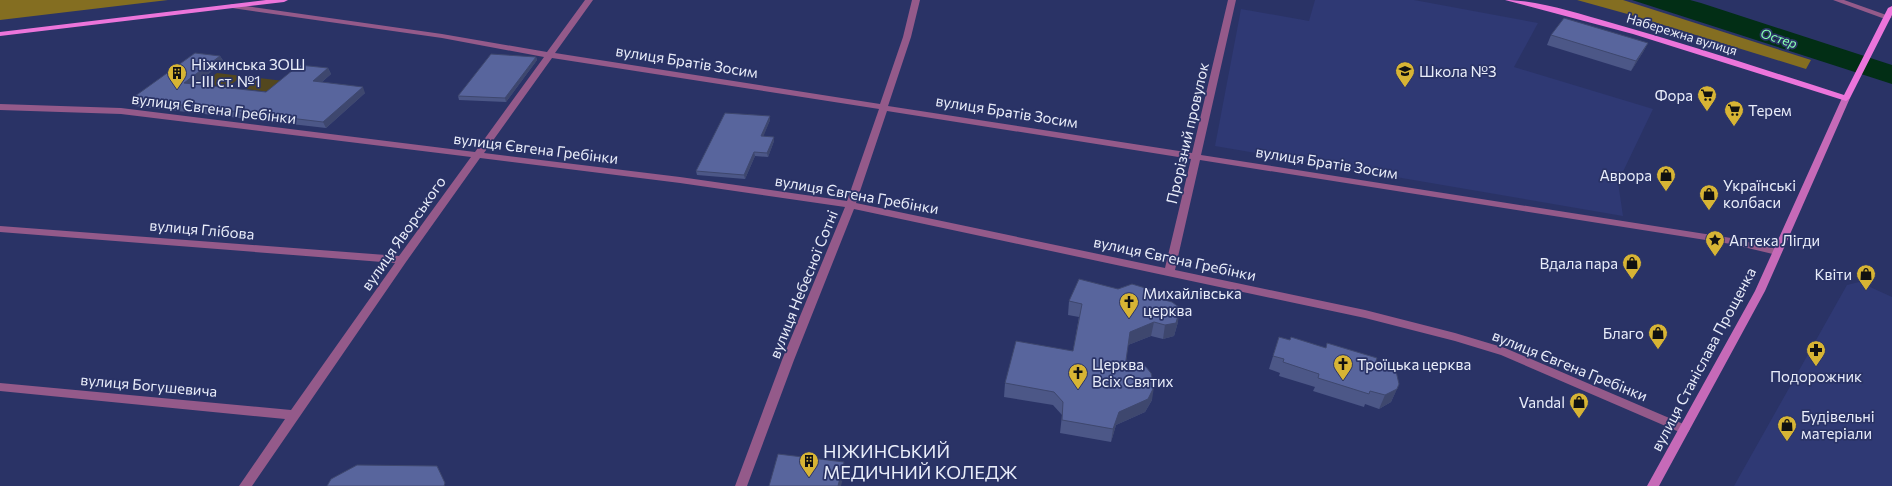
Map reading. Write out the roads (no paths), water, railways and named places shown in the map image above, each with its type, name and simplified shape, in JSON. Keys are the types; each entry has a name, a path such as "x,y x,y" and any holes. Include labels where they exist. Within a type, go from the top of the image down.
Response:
{"main road":[{"path":"0,34 284,0"},
{"name":"Набережна вулиця","path":"1509,0 1609,24 1846,98"},
{"name":"вулиця Станіслава Прощенка","path":"1653,486 1760,291 1854,80 1873,47 1892,8"}],"street":[{"name":"вулиця Яворського","path":"245,486 402,260 588,0"},
{"name":"вулиця Небесної Сотні","path":"741,486 788,360 851,205 885,107 907,37 916,0"},
{"name":"Прорізний провулок","path":"1169,272 1198,156 1232,0"},
{"path":"1837,0 1888,17"},
{"name":"вулиця Братів Зосим","path":"232,6 442,36 549,55 1731,240 1777,252"},
{"name":"вулиця Євгена Гребінки","path":"0,107 121,111 680,180 851,205 1364,314 1505,352 1684,428"},
{"name":"вулиця Глібова","path":"0,229 402,260"},
{"name":"вулиця Богушевича","path":"0,387 295,415"}],"water":[{"name":"Остер","path":"1632,0 1690,0 1701,3 1892,65 1892,84"}],"place":[{"name":"Школа №3","path":"1405,88"},
{"name":"Ніжинська ЗОШ І-ІІІ ст. №1","path":"177,90"},
{"name":"Фора","path":"1707,112"},
{"name":"Терем","path":"1734,127"},
{"name":"Аврора","path":"1666,192"},
{"name":"Українські колбаси","path":"1709,211"},
{"name":"Аптека Лігди","path":"1715,257"},
{"name":"Вдала пара","path":"1632,280"},
{"name":"Квіти","path":"1866,291"},
{"name":"Михайлівська церква","path":"1129,319"},
{"name":"Благо","path":"1658,350"},
{"name":"Подорожник","path":"1816,367"},
{"name":"Троїцька церква","path":"1343,381"},
{"name":"Церква Всіх Святих","path":"1078,390"},
{"name":"Vandal","path":"1579,419"},
{"name":"Будівельні матеріали","path":"1787,442"},
{"name":"НІЖИНСЬКИЙ МЕДИЧНИЙ КОЛЕДЖ","path":"809,478"}]}
